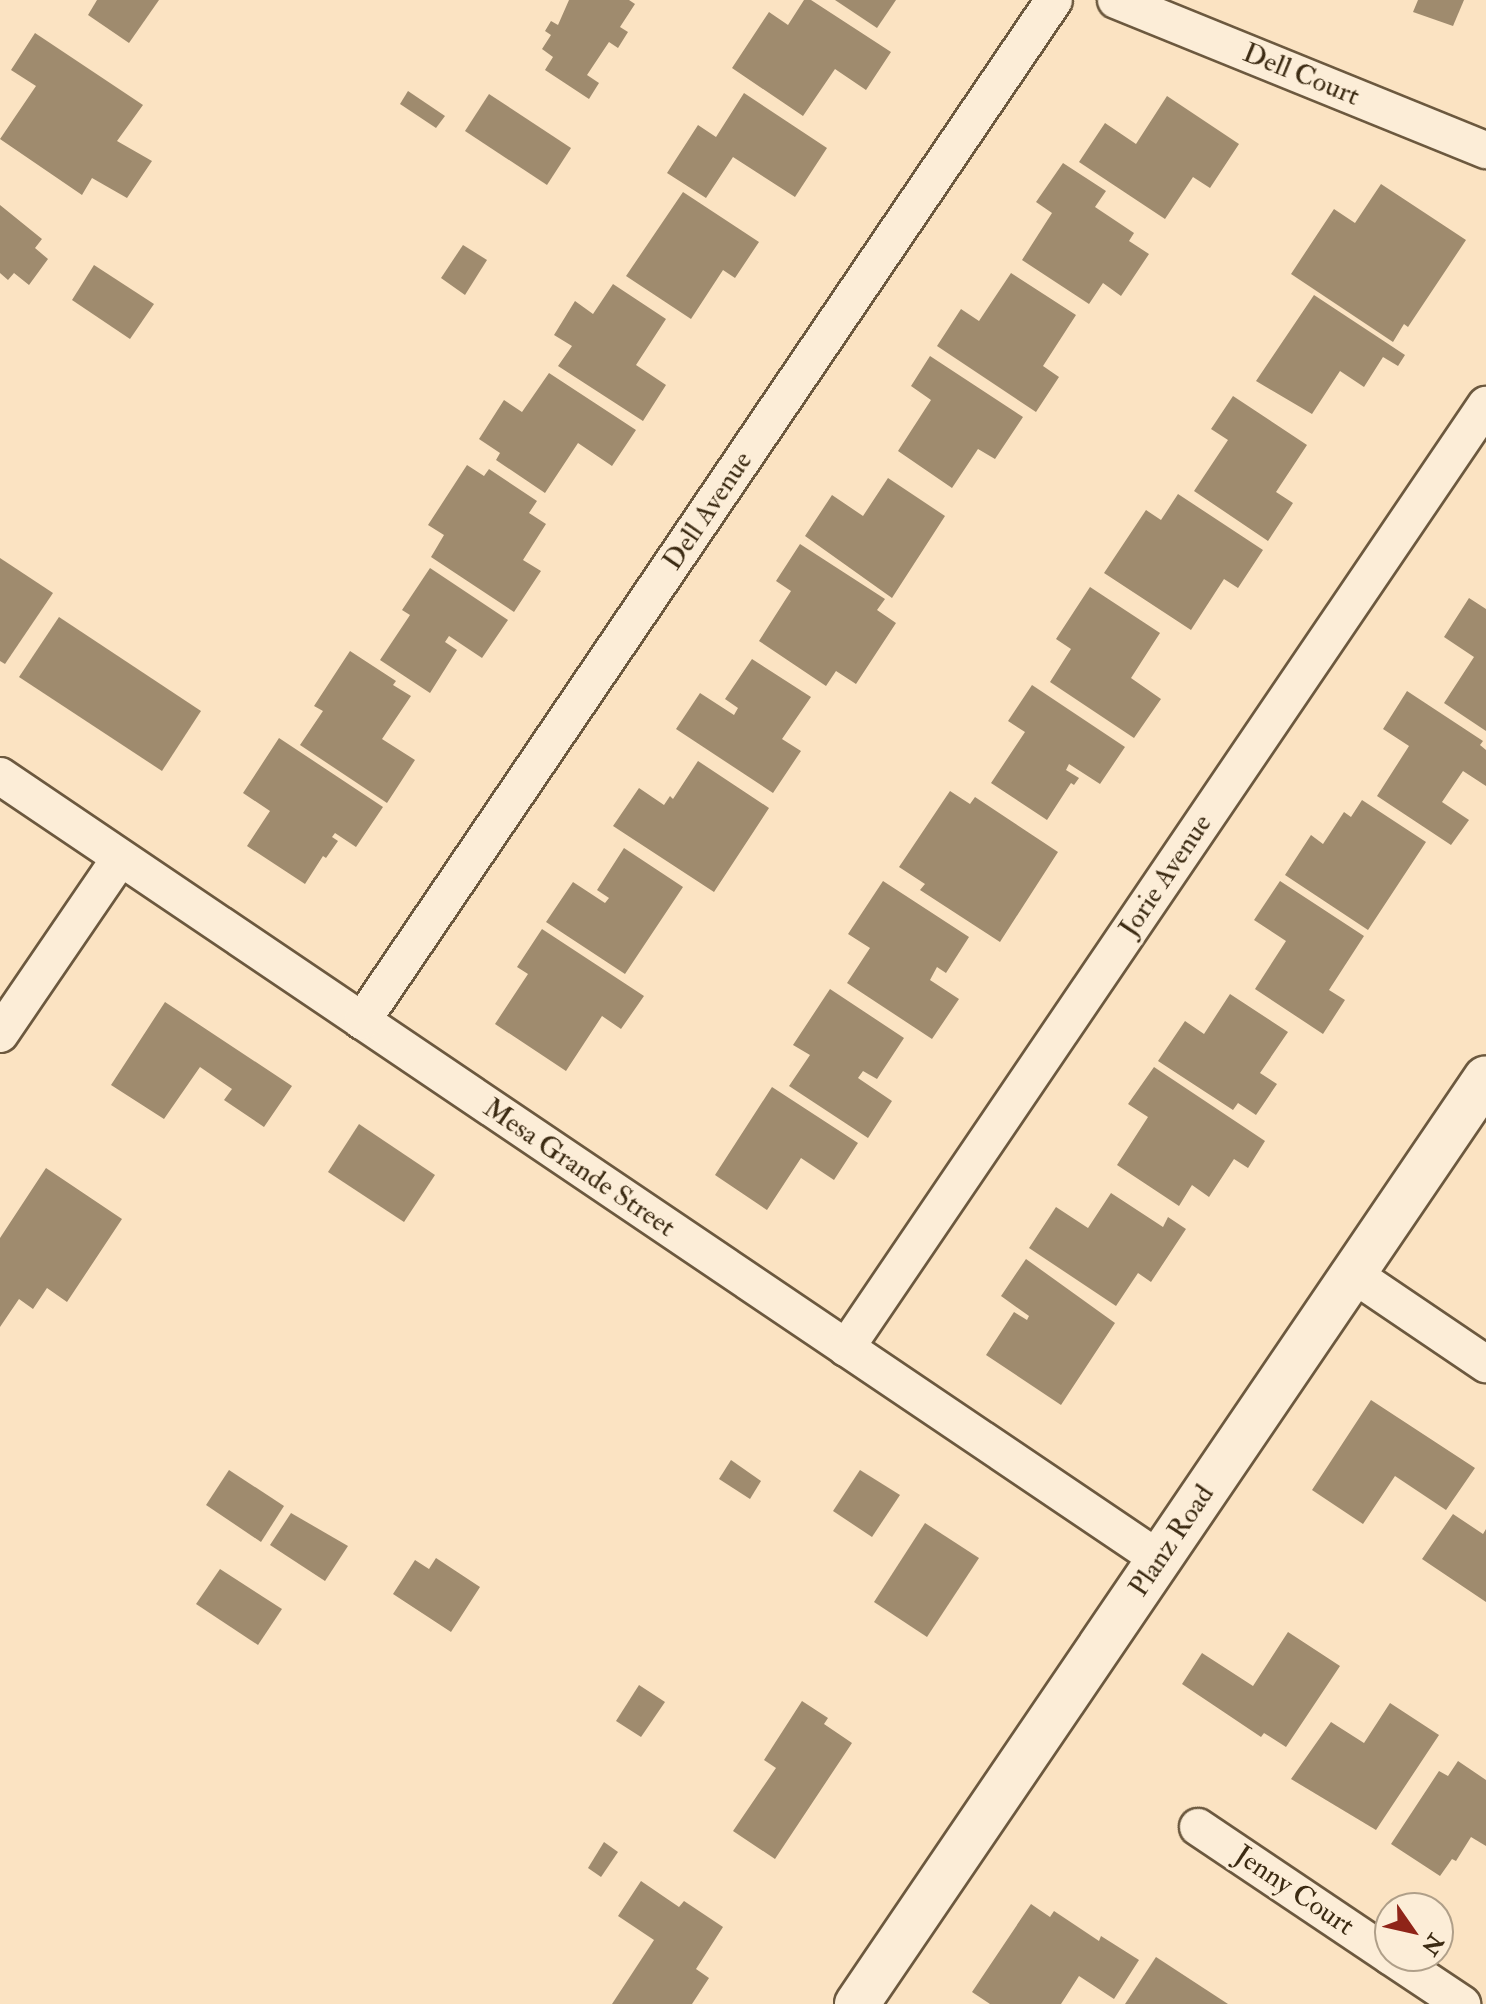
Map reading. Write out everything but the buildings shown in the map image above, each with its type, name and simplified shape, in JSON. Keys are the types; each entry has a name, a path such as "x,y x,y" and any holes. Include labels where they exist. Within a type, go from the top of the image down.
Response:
{"street":[{"name":"Dell Avenue","path":"362,1021 1054,0"},
{"name":"Dell Court","path":"1116,0 1486,150"},
{"name":"Jorie Avenue","path":"846,1348 1486,405"},
{"name":"Mesa Grande Street","path":"0,776 1159,1559"},
{"path":"0,1034 120,858"},
{"name":"Planz Road","path":"857,2004 1486,1078"},
{"path":"1353,1274 1486,1364"},
{"name":"Jenny Court","path":"1198,1827 1374,1945"},
{"name":"Jenny Court","path":"1414,1972 1462,2004"}]}
